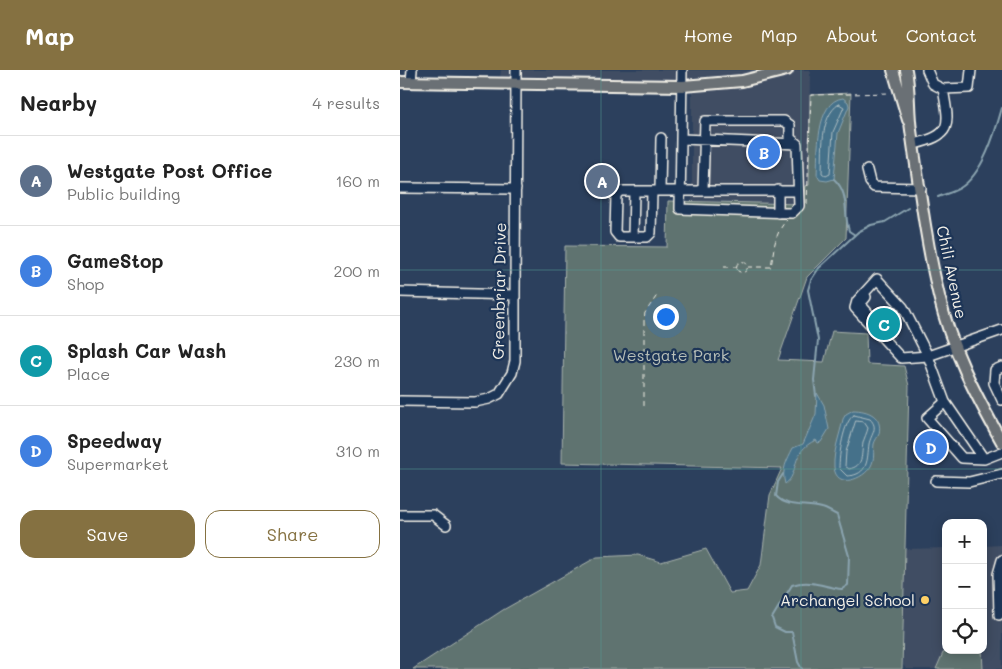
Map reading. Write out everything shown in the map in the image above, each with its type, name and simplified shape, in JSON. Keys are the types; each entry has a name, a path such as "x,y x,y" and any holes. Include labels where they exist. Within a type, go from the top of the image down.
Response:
{"main road":[{"path":"400,82 683,86 742,82 787,70"},
{"name":"Chili Avenue","path":"893,70 911,128 939,296 955,346 975,393 1002,442"},
{"name":"Chili Avenue","path":"906,70 910,91 911,128"}],"street":[{"path":"412,70 412,82"},
{"name":"Greenbriar Drive","path":"400,401 475,402 489,399 499,394 512,373 515,361 516,295 516,70"},
{"path":"682,70 680,209 778,213 792,213 796,211 799,206 797,191 797,144 790,138 790,125 784,121 709,120 704,124 703,190"},
{"path":"927,70 933,84 944,90 969,88 971,70"},
{"path":"914,144 936,139 945,130 944,90"},
{"path":"662,138 656,191 651,233 647,237 619,236 615,232 616,195 620,191 656,191 681,190 797,191"},
{"path":"682,139 797,144"},
{"path":"867,170 870,182 874,187 921,188"},
{"path":"400,188 516,190"},
{"path":"778,190 778,213"},
{"path":"633,237 634,191"},
{"path":"984,459 945,402 928,356 906,312 877,279 857,301 855,308 901,358 928,356 1002,330"},
{"path":"868,313 860,304 874,288 878,288 899,310 906,312"},
{"path":"400,292 516,295"},
{"path":"894,341 909,357"},
{"path":"1002,366 995,370 993,375 1002,400"},
{"path":"945,402 927,418 962,458 984,459 1002,452"},
{"path":"936,481 969,482 1002,474"},
{"path":"400,515 433,516 446,525"},
{"path":"999,616 998,574 1002,560"}],"path":[{"path":"804,208 809,196 811,96 890,93"},
{"path":"768,271 768,268 771,267 774,248 781,226 788,219"},
{"path":"724,267 737,267 738,264 743,262 748,267 768,268"},
{"path":"737,267 742,273 748,267"},
{"path":"644,406 644,320 645,313 658,294"}],"shaded area":[{"path":"501,70 810,70 809,186 805,186 803,204 692,201 692,79 500,79"},
{"name":"Archangel School","path":"1002,545 1002,669 906,669 903,665 905,549 942,548 942,654 987,654 987,546"}],"green space":[{"name":"Westgate Park","path":"851,93 846,238 807,277 778,360 824,362 832,331 866,333 867,364 904,366 909,386 902,669 413,669 503,610 597,557 638,555 661,562 706,549 730,593 747,591 761,565 770,495 782,468 562,463 565,246 667,247 668,201 803,204 805,186 809,185 810,95"},
{"path":"943,654 982,654 983,669 936,669"}],"water":[{"path":"843,98 848,102 849,106 838,133 834,179 820,180 817,175 818,143 823,118 827,108 834,101"},
{"path":"817,393 824,405 829,429 821,442 818,443 816,440 802,451 790,480 785,484 785,465 793,448 803,444 816,414"},
{"path":"853,410 864,411 873,415 880,428 874,444 871,466 863,475 851,480 845,480 836,474 834,467 835,455 843,419 846,414"}],"waterway":[{"path":"938,197 960,188 975,173 987,152 1002,108"},
{"path":"834,179 844,197 849,231 855,235"},
{"path":"816,396 814,380 818,340 808,290 811,280 819,268 858,232 871,225 885,222 908,208"},
{"path":"783,474 778,482 776,496 786,503 822,508 837,515 849,556 848,585 842,589 811,583 792,585 772,618 775,627 785,632 792,632 798,662 802,669"}],"tunnel":[{"path":"868,313 894,341"}],"place":[{"name":"GameStop","path":"764,152"},
{"name":"Westgate Post Office","path":"602,181"},
{"name":"Splash Car Wash","path":"884,324"},
{"name":"Speedway","path":"931,447"},
{"name":"Archangel School","path":"925,600"}]}
